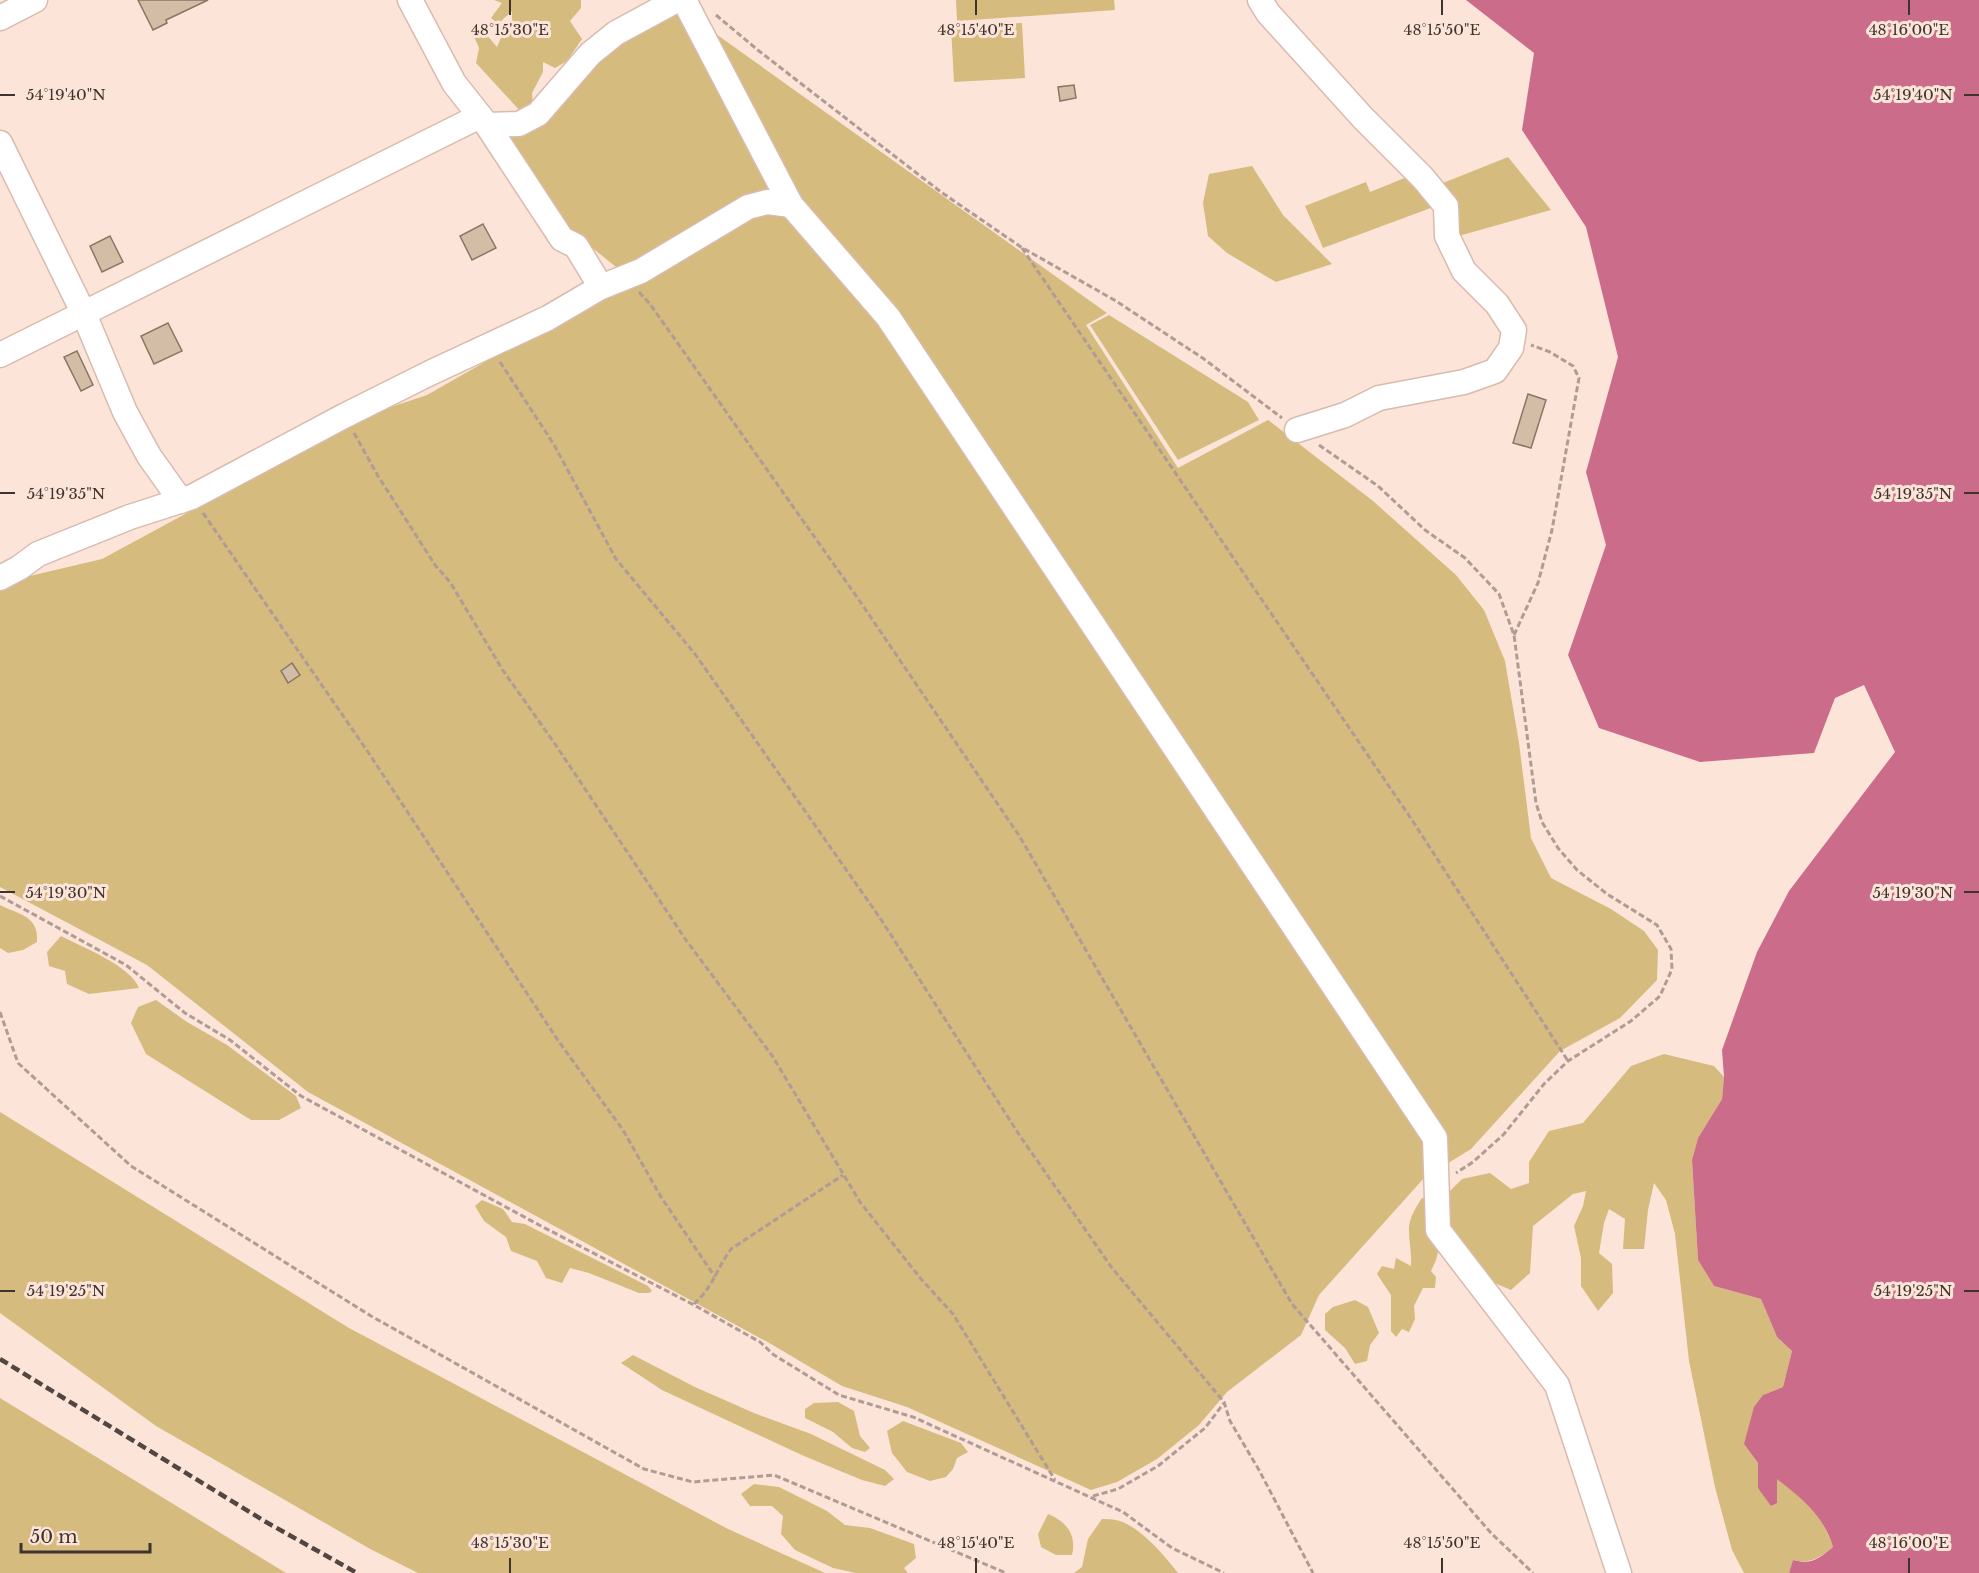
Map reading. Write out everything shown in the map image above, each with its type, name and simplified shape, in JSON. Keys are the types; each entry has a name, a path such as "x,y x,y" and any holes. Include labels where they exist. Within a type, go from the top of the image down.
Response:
{"lane":[{"path":"0,18 35,0"},
{"path":"410,0 454,82 483,120 562,239 576,246 601,287"},
{"path":"0,355 483,120 519,124 538,114 590,54 616,33 677,0"},
{"path":"684,0 791,205 888,317 1435,1138 1438,1230 1557,1385 1619,1573"},
{"path":"1260,0 1268,13 1364,118 1423,178 1446,206 1447,236 1464,271 1497,304 1514,330 1512,348 1495,371 1464,382 1379,398 1345,415 1297,430"},
{"path":"0,143 84,314 125,412 149,456 186,499"},
{"path":"0,578 38,554 129,517 186,499 344,416 548,318 601,287 641,272 748,207 767,202 791,205"}],"path":[{"path":"713,13 941,192 1021,247 1116,301 1204,359 1297,430 1378,486 1425,530 1465,558 1499,594 1514,635 1536,803 1542,822 1558,848 1577,870 1607,894 1657,925 1671,949 1672,969 1660,996 1631,1021 1568,1061 1544,1084 1504,1134 1473,1162 1436,1185"},
{"path":"1021,247 1412,820 1568,1061"},
{"path":"626,277 650,304 859,600 1020,837 1292,1304 1491,1533 1533,1573"},
{"path":"1513,338 1550,352 1573,366 1579,378 1552,530 1538,583 1514,635"},
{"path":"489,345 554,443 616,559 695,654 880,918 1020,1136 1112,1268 1224,1402 1230,1421 1259,1470 1313,1573"},
{"path":"344,416 378,476 435,565 450,582 502,669 686,940 773,1057 860,1202 921,1279 953,1314 1055,1481"},
{"path":"186,499 368,752 557,1039 623,1130 661,1197 715,1277"},
{"path":"0,896 126,965 185,1013 230,1040 301,1096 541,1226 694,1305 760,1342 783,1361 839,1395 913,1417 1091,1497 1123,1512 1172,1548 1224,1573"},
{"path":"0,1012 18,1063 131,1166 371,1316 644,1469 693,1482 774,1475 1006,1573"},
{"path":"694,1305 706,1293 719,1266 731,1250 843,1175"},
{"path":"1091,1497 1118,1489 1158,1466 1205,1428 1224,1402"}],"shaded area":[{"path":"494,0 581,0 581,8 570,21 582,39 567,61 555,68 543,62 543,72 532,93 533,110 521,112 476,63 479,48 470,27 480,27 497,47 502,35 512,30 512,11 498,24 491,18 502,3"},
{"path":"956,0 1114,0 1115,10 957,21"},
{"path":"1466,0 1979,0 1979,1573 1789,1573 1793,1560 1805,1562 1814,1560 1833,1547 1829,1536 1811,1508 1777,1479 1777,1503 1771,1506 1758,1488 1758,1463 1744,1444 1754,1407 1763,1395 1783,1387 1792,1351 1777,1337 1761,1299 1714,1286 1698,1260 1692,1160 1698,1138 1722,1099 1724,1077 1722,1050 1757,952 1789,891 1895,752 1864,685 1835,698 1814,753 1700,762 1599,728 1568,655 1606,545 1586,472 1618,357 1586,227 1522,130 1534,53"},
{"path":"678,7 1107,313 1086,325 1178,468 1268,420 1373,501 1456,575 1484,610 1505,661 1519,743 1531,838 1551,878 1611,909 1644,931 1658,950 1657,980 1620,1018 1560,1051 1471,1149 1424,1178 1319,1295 1301,1335 1227,1392 1199,1425 1157,1459 1117,1482 1091,1490 907,1407 842,1386 771,1344 308,1092 147,965 0,887 0,583 102,559 187,513 277,458 343,423 427,395 631,279 570,230 509,138 540,120 604,48"},
{"path":"1022,23 1025,78 954,82 951,27"},
{"path":"1508,157 1551,210 1455,237 1438,185"},
{"path":"1252,166 1283,215 1332,264 1276,282 1227,253 1208,236 1203,203 1209,174"},
{"path":"1412,175 1436,206 1323,248 1305,206 1366,182 1370,192"},
{"path":"1109,315 1248,402 1259,420 1178,460 1090,325"},
{"path":"0,905 21,914 31,922 37,933 37,942 23,950 8,953 0,948"},
{"path":"61,936 116,965 134,980 139,988 89,994 67,984 65,971 49,966 47,952"},
{"path":"156,1000 187,1022 227,1045 296,1096 301,1108 279,1120 251,1120 146,1054 131,1023 138,1007"},
{"path":"1664,1054 1714,1066 1724,1077 1722,1099 1698,1138 1692,1160 1698,1260 1714,1286 1761,1299 1777,1337 1792,1351 1783,1387 1763,1395 1744,1444 1758,1463 1758,1488 1777,1503 1777,1478 1803,1500 1817,1516 1833,1547 1814,1559 1793,1560 1789,1573 1744,1573 1732,1550 1715,1487 1689,1361 1675,1234 1666,1200 1654,1183 1648,1210 1644,1249 1623,1249 1625,1219 1609,1209 1599,1253 1612,1264 1613,1293 1598,1311 1581,1286 1581,1258 1574,1226 1583,1206 1586,1191 1573,1194 1533,1226 1530,1273 1511,1290 1483,1278 1446,1223 1443,1198 1462,1179 1490,1173 1511,1189 1529,1183 1529,1162 1549,1131 1583,1123 1631,1066"},
{"path":"0,1112 349,1328 728,1529 825,1573 418,1573 372,1550 156,1426 0,1313"},
{"path":"1422,1198 1428,1199 1439,1248 1431,1271 1436,1277 1435,1288 1423,1288 1414,1306 1415,1319 1409,1332 1402,1329 1396,1337 1391,1331 1391,1295 1377,1274 1382,1266 1394,1269 1396,1258 1411,1266 1409,1227"},
{"path":"482,1200 503,1209 512,1222 525,1224 648,1286 652,1291 639,1293 570,1268 562,1283 546,1278 537,1261 511,1251 506,1237 484,1221 475,1206"},
{"path":"1355,1300 1368,1307 1379,1333 1370,1345 1367,1361 1355,1364 1345,1348 1325,1330 1325,1314 1333,1307"},
{"path":"633,1355 695,1387 754,1413 811,1434 885,1470 894,1479 885,1486 862,1480 804,1456 662,1390 621,1363"},
{"path":"0,1398 286,1573 0,1573"},
{"path":"838,1402 854,1411 860,1436 870,1448 865,1452 852,1448 833,1432 805,1418 805,1409 814,1403"},
{"path":"903,1421 961,1443 968,1452 957,1458 953,1469 946,1477 930,1481 907,1472 892,1453 887,1431"},
{"path":"754,1484 779,1487 827,1511 845,1525 870,1528 914,1544 916,1558 904,1568 908,1573 856,1573 833,1568 795,1550 781,1534 783,1516 772,1506 750,1506 741,1494"},
{"path":"1048,1514 1069,1530 1073,1541 1072,1555 1056,1555 1041,1547 1038,1534"},
{"path":"1102,1519 1125,1523 1142,1534 1178,1573 1074,1573 1082,1567 1088,1539"}],"building":[{"path":"138,0 208,0 166,20 167,23 153,30"},
{"path":"1074,85 1076,98 1060,101 1058,87"},
{"path":"483,224 496,248 472,260 460,236"},
{"path":"110,236 123,262 102,272 90,246"},
{"path":"168,323 182,351 154,364 141,336"},
{"path":"77,351 93,385 81,391 64,357"},
{"path":"1528,394 1546,400 1531,448 1513,443"},
{"path":"292,663 300,675 288,683 281,671"}],"railway":[{"path":"0,1359 266,1522 357,1573"}]}
